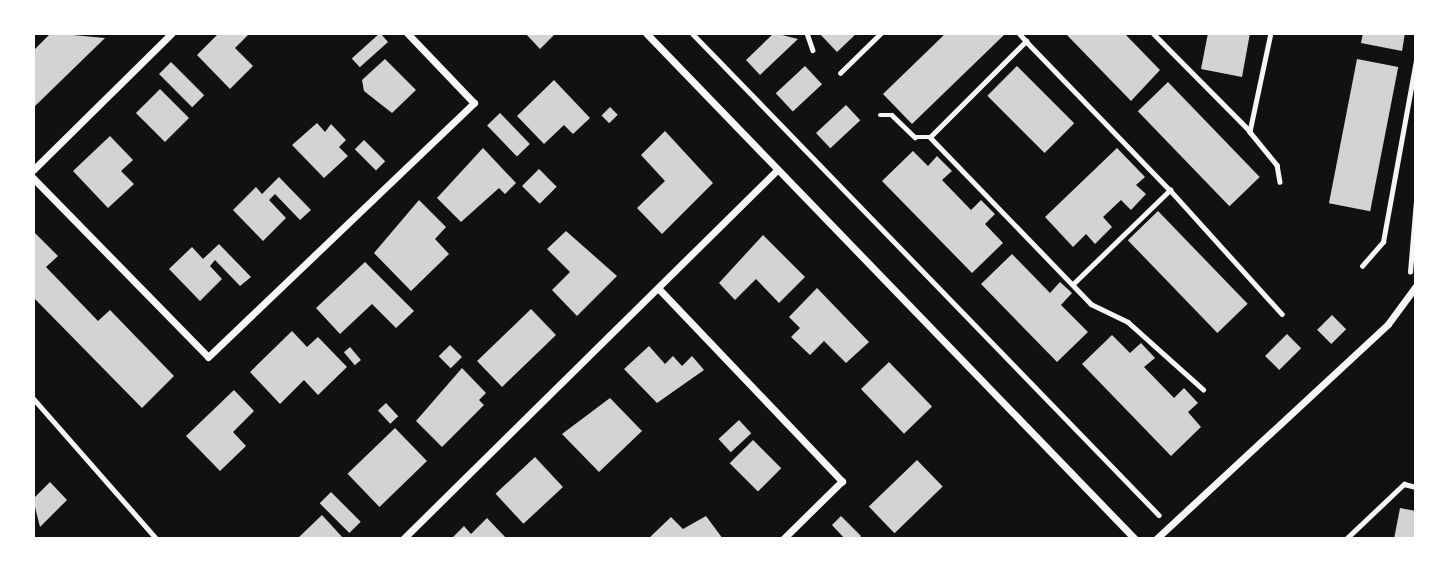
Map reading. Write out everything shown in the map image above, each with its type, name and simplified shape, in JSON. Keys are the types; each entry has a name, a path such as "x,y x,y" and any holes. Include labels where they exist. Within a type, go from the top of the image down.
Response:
{"street":[{"path":"33,170 172,33"},
{"path":"33,178 208,357 474,103 407,33"},
{"path":"646,33 1135,539"},
{"path":"403,539 777,170"},
{"path":"1156,539 1378,334 1414,287"},
{"path":"658,288 842,481 783,539"}],"path":[{"path":"692,33 1169,525"},
{"path":"807,33 813,50"},
{"path":"840,73 881,33"},
{"path":"1019,33 1170,190 1282,314"},
{"path":"1153,33 1250,132 1277,166 1280,182"},
{"path":"1250,132 1271,33"},
{"path":"880,116 892,115 915,137 930,137 1026,41"},
{"path":"1362,266 1383,242 1416,61"},
{"path":"930,137 1074,283 1091,304 1128,323 1203,389"},
{"path":"1074,283 1170,190"},
{"path":"1414,287 1408,246 1416,201"},
{"path":"33,398 157,539"},
{"path":"1346,539 1404,484 1416,487"}],"building":[{"path":"51,33 105,38 33,108 33,51"},
{"path":"219,33 250,33 235,48 253,66 230,89 197,55"},
{"path":"380,33 388,42 360,67 352,58"},
{"path":"525,33 556,33 540,49"},
{"path":"774,33 798,39 760,75 746,60"},
{"path":"819,33 857,33 837,52"},
{"path":"946,33 1004,35 912,124 883,94"},
{"path":"1065,33 1124,33 1160,70 1131,101"},
{"path":"1208,33 1250,33 1242,77 1201,69"},
{"path":"1363,33 1405,33 1402,51 1361,43"},
{"path":"385,59 416,90 392,113 364,91 362,80"},
{"path":"1357,59 1398,67 1370,211 1329,203"},
{"path":"171,62 204,95 192,107 159,74"},
{"path":"805,66 822,84 793,112 776,93"},
{"path":"1017,66 1074,123 1045,153 987,96"},
{"path":"554,80 590,118 573,134 564,125 544,144 517,116"},
{"path":"1168,82 1260,177 1229,206 1138,111"},
{"path":"160,89 189,118 165,142 136,113"},
{"path":"846,105 860,120 830,148 816,133"},
{"path":"610,107 618,115 609,123 602,115"},
{"path":"500,113 530,144 517,156 487,126"},
{"path":"317,123 325,132 331,124 346,140 339,147 348,156 324,178 292,145"},
{"path":"665,131 713,183 662,234 637,208 665,181 641,155"},
{"path":"110,136 133,160 121,171 134,184 108,208 73,171"},
{"path":"364,140 385,161 376,170 355,149"},
{"path":"483,148 516,183 505,194 499,188 461,222 437,198"},
{"path":"1117,148 1145,177 1136,185 1146,194 1131,210 1121,200 1103,217 1112,227 1095,244 1086,234 1073,247 1045,217"},
{"path":"913,151 928,166 937,156 952,171 942,180 971,210 981,200 995,214 985,224 1003,243 972,273 882,181"},
{"path":"539,169 557,187 540,204 522,186"},
{"path":"279,177 311,210 300,220 275,194 269,200 286,218 263,241 233,210 256,187 262,194"},
{"path":"419,200 446,227 435,239 449,254 411,291 374,253"},
{"path":"1158,211 1248,304 1217,333 1128,240"},
{"path":"33,231 58,256 46,267 98,321 110,310 174,376 142,408 33,297"},
{"path":"566,231 617,276 577,316 552,290 570,272 547,249"},
{"path":"763,235 805,277 779,303 756,279 735,300 719,283"},
{"path":"219,244 251,277 240,286 215,260 210,266 222,279 200,301 169,269 192,247 203,259"},
{"path":"1012,254 1050,293 1060,282 1072,293 1061,305 1088,332 1057,362 981,284"},
{"path":"365,262 414,311 396,328 372,304 340,334 316,308"},
{"path":"817,288 869,342 846,363 824,341 810,355 791,337 800,328 789,317"},
{"path":"531,309 556,335 502,387 477,361"},
{"path":"1332,315 1346,329 1331,344 1317,330"},
{"path":"292,331 307,347 318,337 347,367 318,395 304,380 280,404 250,372"},
{"path":"1287,334 1301,348 1279,370 1265,356"},
{"path":"1112,335 1130,353 1141,343 1155,358 1144,367 1174,398 1184,388 1198,403 1188,412 1201,427 1171,456 1082,364"},
{"path":"450,345 462,357 451,368 439,356"},
{"path":"649,346 665,364 673,356 682,366 692,356 704,370 657,403 624,369"},
{"path":"350,347 361,360 355,365 344,352"},
{"path":"889,362 932,407 904,434 861,389"},
{"path":"462,368 486,393 479,400 484,405 442,447 416,421"},
{"path":"234,390 254,411 233,432 246,446 220,471 186,436"},
{"path":"610,398 642,431 599,472 562,434"},
{"path":"386,403 398,416 390,424 378,411"},
{"path":"739,420 751,433 731,452 719,439"},
{"path":"395,428 427,461 379,507 348,474"},
{"path":"753,440 781,468 758,492 730,463"},
{"path":"535,457 563,487 523,524 496,494"},
{"path":"917,460 943,487 895,533 869,507"},
{"path":"50,482 67,500 40,527 33,499"},
{"path":"331,492 361,522 349,533 320,503"},
{"path":"1400,508 1416,511 1416,539 1394,539"},
{"path":"322,515 344,539 297,539"},
{"path":"706,516 723,539 648,539 671,517 683,529"},
{"path":"841,516 861,536 859,539 845,539 832,525"},
{"path":"487,518 507,539 451,539 464,526 471,534"}]}
